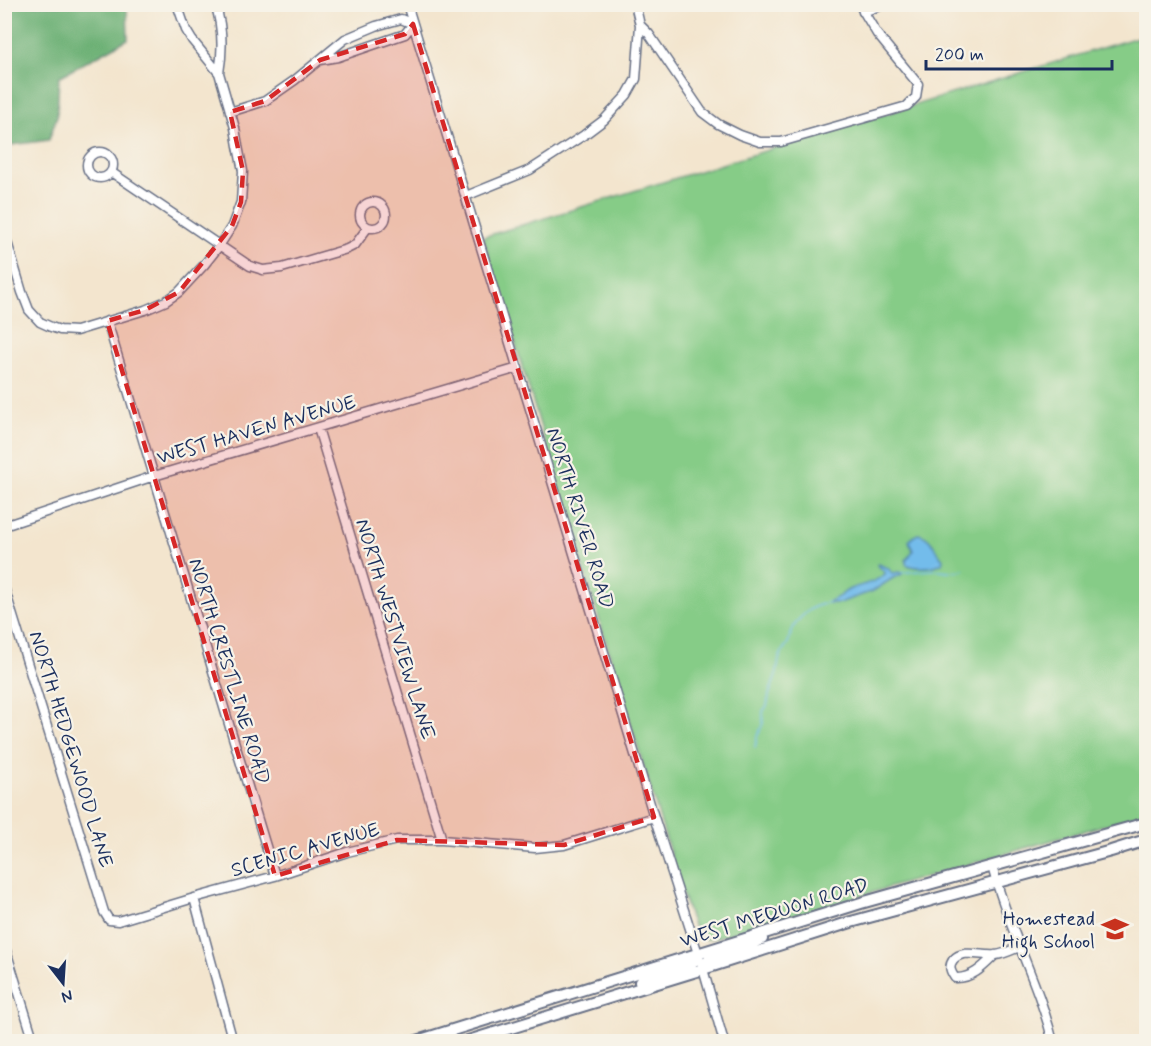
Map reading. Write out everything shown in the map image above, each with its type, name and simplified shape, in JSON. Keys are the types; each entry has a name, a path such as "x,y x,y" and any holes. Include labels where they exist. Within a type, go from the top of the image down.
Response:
{"main road":[{"name":"WEST MEQUON ROAD","path":"414,1041 774,929 1146,823"},
{"name":"WEST MEQUON ROAD","path":"465,1041 851,922 1146,840"},
{"path":"702,969 711,958 760,940 774,929"},
{"path":"619,995 648,979 687,966 694,961 697,954"}],"street":[{"path":"177,4 192,40 219,73"},
{"path":"4,232 29,310 40,322 60,330 76,331 145,310 166,301 179,292 204,265 232,226 241,202 243,171 235,128 219,73 222,47 215,4"},
{"name":"NORTH RIVER ROAD","path":"407,4 724,1041"},
{"path":"466,196 530,170 604,120 627,95 636,79 640,25 635,4"},
{"path":"640,25 649,34 702,112 718,124 740,135 760,142 781,142 883,114 907,106 916,97 918,84 877,34 861,8 885,4"},
{"path":"230,112 265,100 295,80 345,39 376,26 401,19 413,24 405,34 338,57 320,60"},
{"path":"111,172 250,266 263,270 282,268 346,249 355,245 368,227"},
{"name":"NORTH CRESTLINE ROAD","path":"107,321 275,876"},
{"name":"WEST HAVEN AVENUE","path":"4,526 154,476 518,368"},
{"name":"NORTH WESTVIEW LANE","path":"318,428 442,840"},
{"name":"NORTH HEDGEWOOD LANE","path":"4,587 109,920"},
{"name":"SCENIC AVENUE","path":"109,920 118,921 275,876 347,852 397,840 442,840 534,848 564,845 654,817"},
{"path":"992,866 1019,947 1046,1012 1053,1041"},
{"path":"194,898 232,1041"},
{"path":"4,944 34,1041"},
{"path":"995,955 972,975 963,979 955,978 950,971 950,964 954,958 974,954 995,955 1019,947"}],"highlighted area":[{"path":"413,24 654,817 564,845 397,840 275,876 107,321 145,310 179,292 232,226 241,202 243,171 230,112 265,101 320,60 405,34"}],"green space":[{"path":"4,5 127,5 128,39 59,77 57,116 49,140 5,146"},
{"path":"1144,35 1146,37 1146,813 708,940 703,939 697,934 686,906 483,237"}],"water":[{"path":"918,534 930,540 943,559 942,563 924,567 906,564 906,560 913,551 909,541"},
{"path":"878,564 888,568 892,573 902,574 873,591 839,603 829,603 850,589 872,582 885,574"}],"waterway":[{"path":"902,573 964,569"},
{"path":"755,747 779,659 794,626 809,610 829,602"}],"place":[{"name":"Homestead High School","path":"1115,929"}]}
